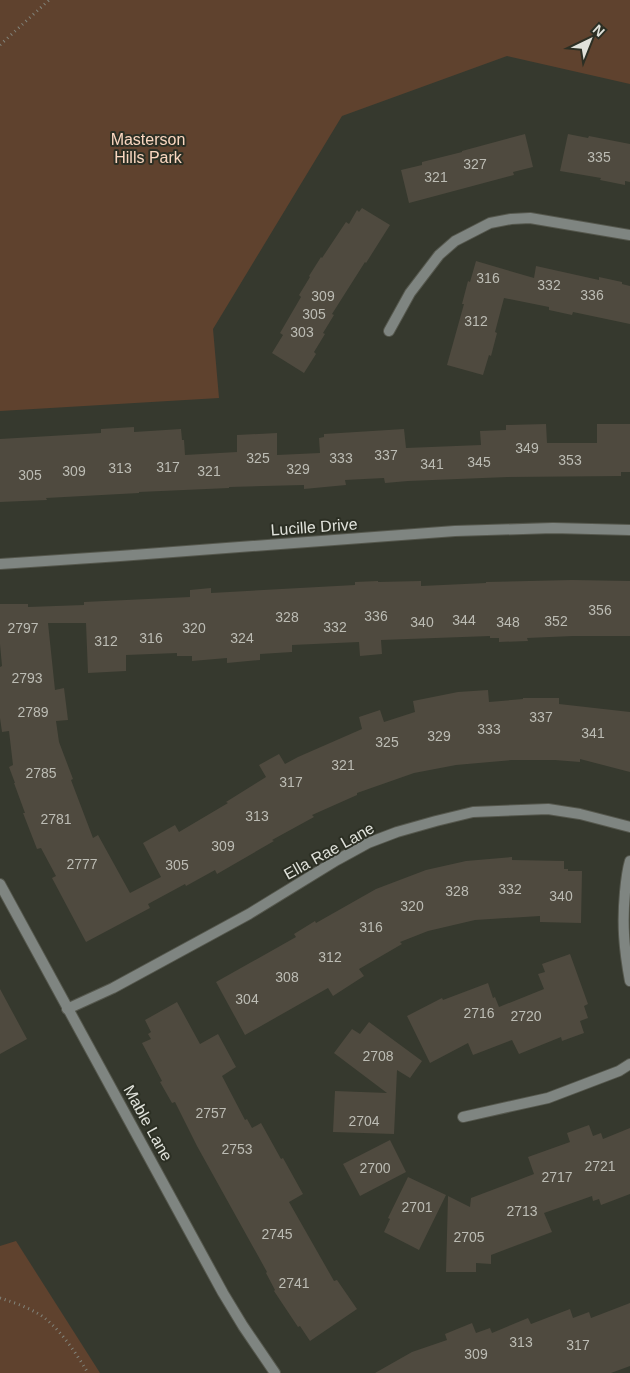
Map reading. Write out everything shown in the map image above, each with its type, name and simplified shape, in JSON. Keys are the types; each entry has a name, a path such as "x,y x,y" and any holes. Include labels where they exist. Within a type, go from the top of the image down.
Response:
{"street":[{"path":"389,331 410,293 439,255 455,240 490,223 530,218 630,236"},
{"name":"Lucille Drive","path":"0,564 455,531 553,528 630,530"},
{"name":"Ella Rae Lane","path":"67,1009 113,988 249,914 368,843 398,832 473,812 548,809 580,814 630,827"},
{"path":"630,861 623,914 624,953 630,981"},
{"name":"Mable Lane","path":"0,884 223,1293 275,1373"},
{"path":"463,1117 548,1098 619,1071 630,1064"}],"path":[{"path":"0,45 49,0"},
{"path":"0,1298 38,1313 52,1325 88,1373"}],"green space":[{"name":"Masterson Hills Park","path":"0,0 630,0 630,84 507,56 342,116 213,329 219,398 0,411"},
{"path":"16,1241 100,1373 0,1373 0,1246"}],"building":[{"path":"525,134 533,167 513,172 514,175 409,203 401,170 422,165 422,162"},
{"path":"568,134 630,144 630,182 625,181 625,185 600,180 601,178 560,171"},
{"path":"362,208 390,225 332,314 334,315 323,333 325,334 314,352 316,354 304,373 272,353 283,335 280,333 301,297 299,295 309,276 346,222 349,224 357,210 359,212"},
{"path":"476,261 534,278 536,266 599,280 599,277 622,282 622,284 630,286 630,324 573,312 572,315 549,310 549,307 504,298 491,356 489,355 483,375 447,365 464,304 462,304 468,281 470,282"},
{"path":"546,424 547,443 597,443 597,424 630,424 630,472 621,472 621,476 508,477 385,483 384,478 345,480 346,485 304,489 304,485 229,487 0,502 0,439 101,433 101,429 134,427 134,432 181,429 185,455 237,452 237,435 277,433 277,455 320,453 319,438 324,437 324,434 404,429 406,448 481,445 480,431 506,430 506,425"},
{"path":"572,580 630,581 630,636 527,638 528,641 499,642 499,638 490,638 490,636 381,640 382,654 360,656 359,642 292,645 292,652 260,654 260,660 227,663 227,658 192,661 192,656 177,656 177,653 126,655 126,671 88,673 86,623 48,623 55,690 64,688 68,720 56,721 59,742 93,838 98,835 130,893 161,877 143,843 175,825 179,832 228,803 226,802 266,777 259,765 279,754 285,764 362,729 359,717 380,710 384,722 415,712 413,701 458,692 488,690 489,702 523,698 559,698 559,704 630,712 630,772 580,759 580,762 512,760 456,765 414,773 357,793 357,795 312,815 314,817 217,874 215,870 186,886 185,884 148,904 150,908 86,942 52,878 56,876 41,848 37,849 23,813 25,813 9,767 13,765 9,731 2,732 0,718 0,667 2,666 0,604 28,604 28,607 84,605 84,602 190,597 190,590 211,588 211,593 355,585 355,582 378,581 421,581 421,586"},
{"path":"512,857 512,860 564,861 564,869 568,869 568,871 582,871 581,923 540,922 540,916 475,920 428,931 400,942 402,944 359,969 364,976 333,996 328,988 245,1035 216,982 296,937 294,934 315,921 316,923 376,889 426,870 466,861"},
{"path":"570,954 588,1004 584,1006 588,1018 580,1021 584,1033 562,1041 561,1037 519,1054 512,1040 473,1055 468,1043 430,1063 407,1016 442,998 443,1000 488,983 493,998 495,997 499,1007 544,989 538,974 545,972 542,964"},
{"path":"0,989 27,1039 0,1054"},
{"path":"177,1002 200,1044 218,1034 236,1067 222,1076 245,1120 247,1119 252,1128 261,1123 281,1159 283,1158 303,1194 289,1202 334,1281 337,1280 357,1309 310,1341 300,1326 298,1327 274,1291 267,1272 197,1146 175,1102 172,1103 160,1082 162,1081 142,1043 151,1039 148,1034 151,1032 145,1020"},
{"path":"369,1022 422,1061 410,1078 397,1070 394,1134 333,1132 335,1091 387,1093 334,1053 352,1029 360,1034"},
{"path":"589,1125 593,1136 601,1133 603,1139 630,1128 630,1194 601,1205 599,1199 593,1201 592,1196 544,1213 552,1232 491,1255 491,1264 476,1263 476,1272 446,1272 448,1196 470,1207 471,1198 534,1174 528,1157 570,1142 567,1133"},
{"path":"390,1140 406,1172 360,1196 343,1164"},
{"path":"408,1177 446,1195 419,1250 384,1232 390,1219 388,1218"},
{"path":"630,1303 630,1366 611,1373 375,1373 412,1352 447,1340 445,1334 472,1323 476,1333 490,1328 492,1333 528,1318 531,1324 570,1309 573,1318 589,1312 591,1318"}]}
